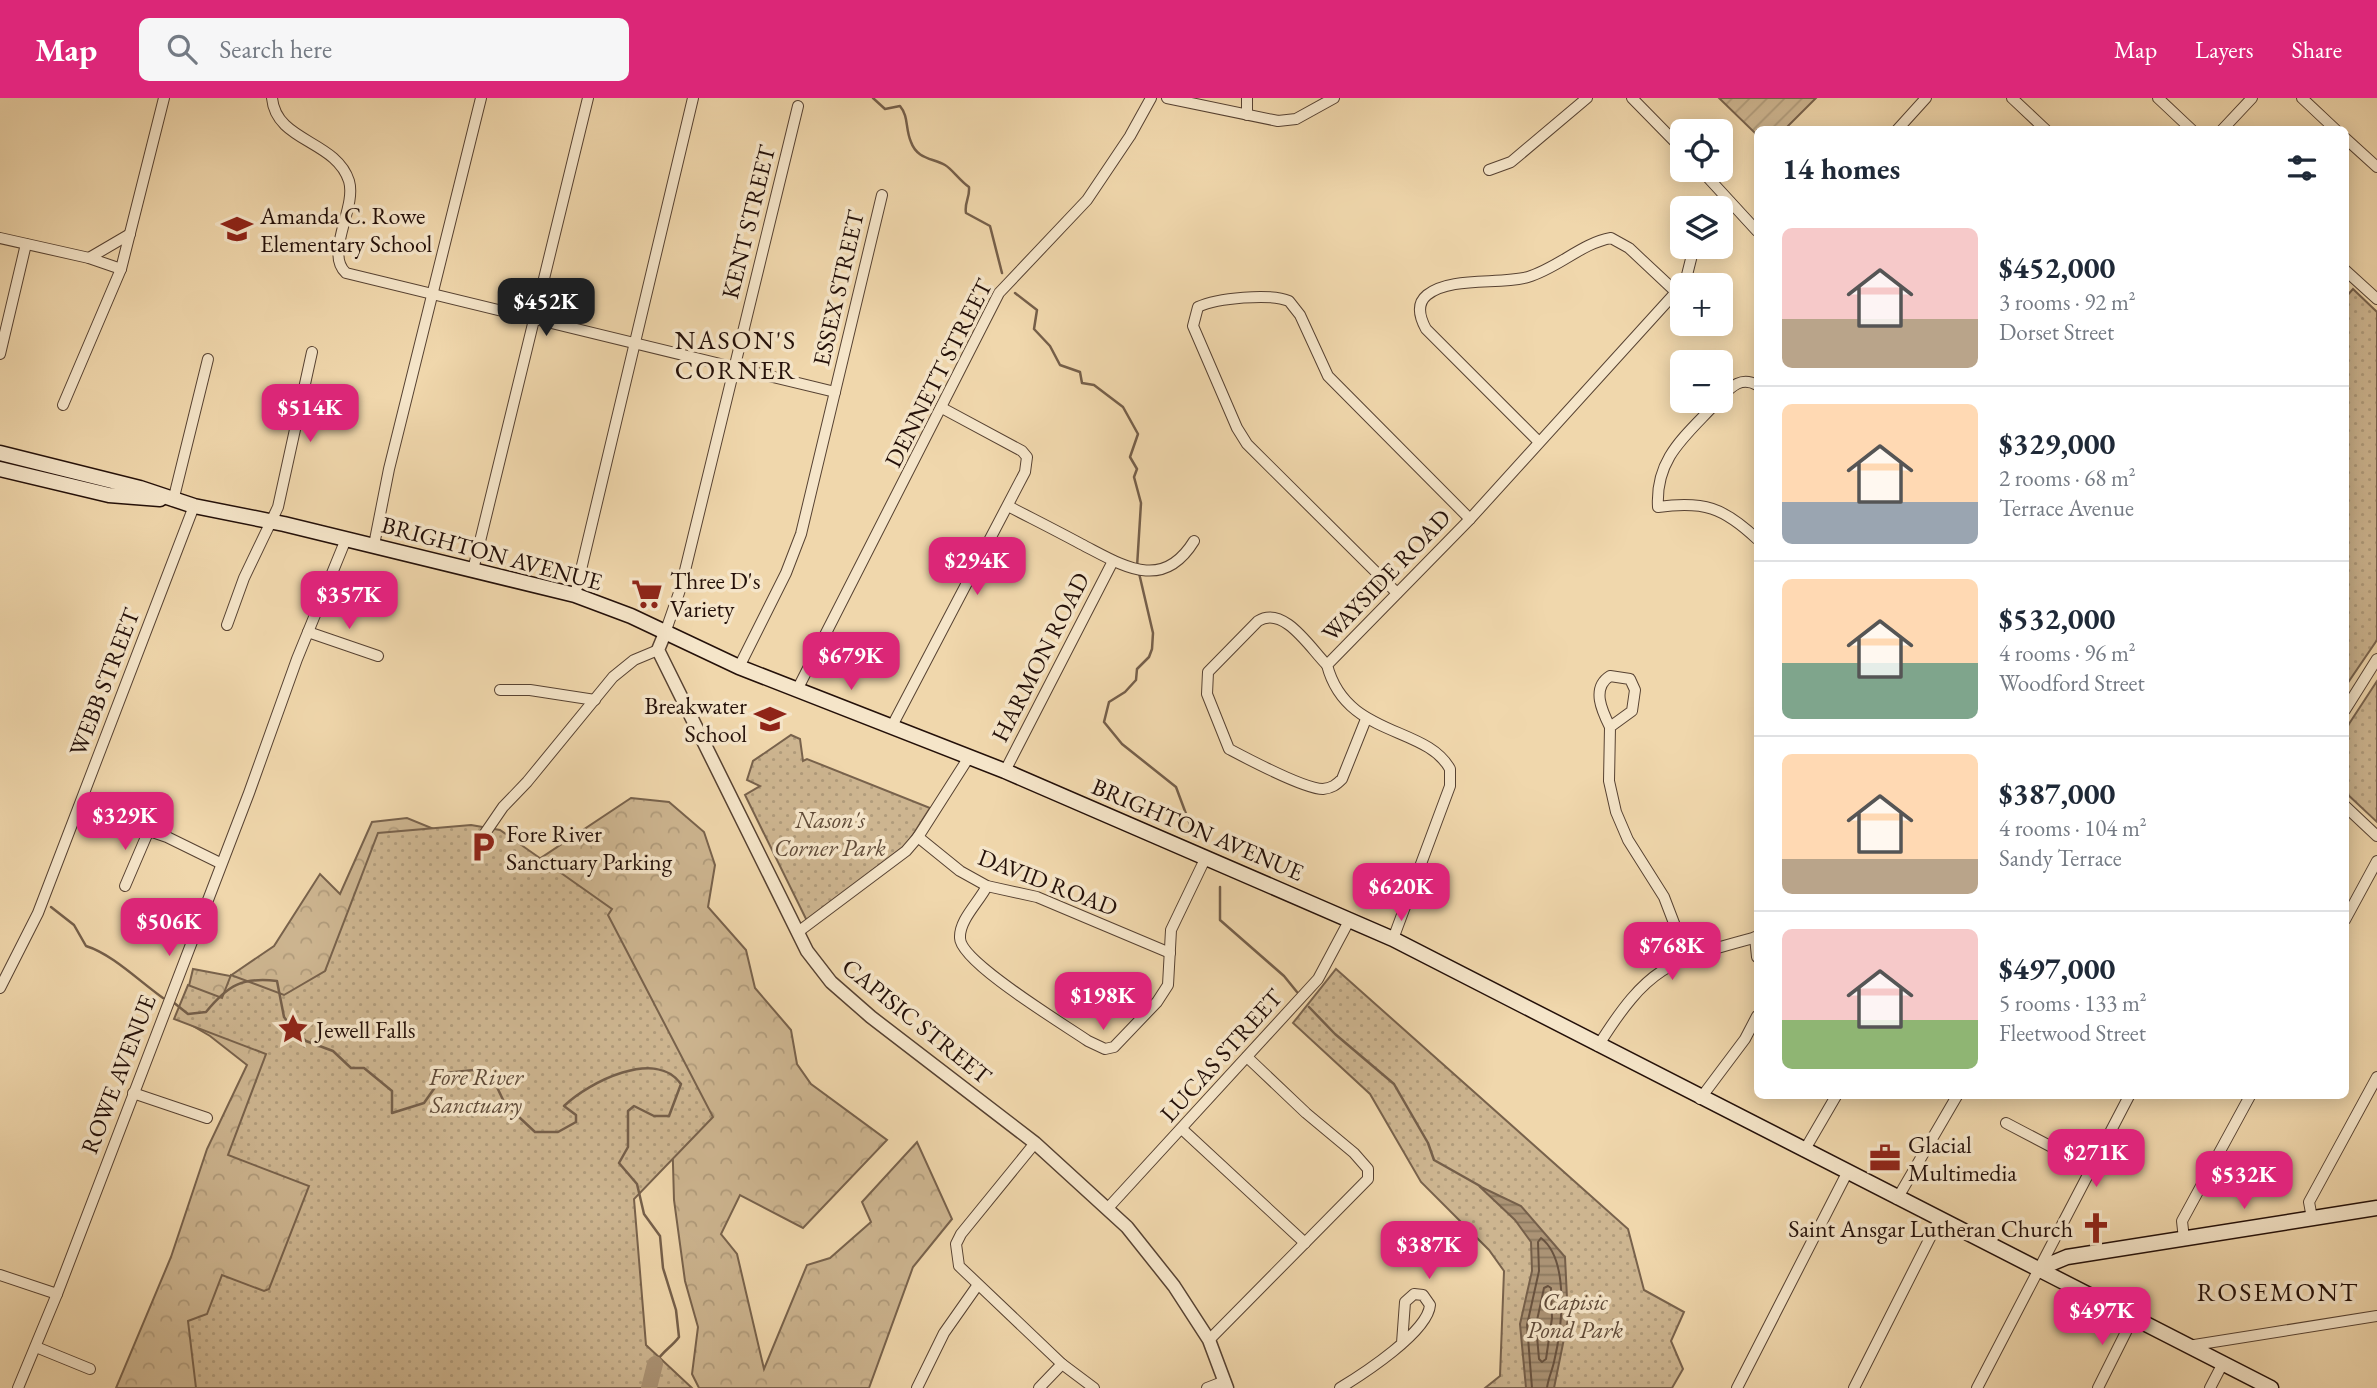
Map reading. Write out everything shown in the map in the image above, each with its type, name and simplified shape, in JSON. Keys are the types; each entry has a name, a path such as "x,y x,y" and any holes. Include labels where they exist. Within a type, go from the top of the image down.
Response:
{"main road":[{"name":"BRIGHTON AVENUE","path":"0,453 140,488 194,506 374,545 575,595 739,667 1005,771 1393,939 1700,1099 2271,1388"},
{"name":"BRIGHTON AVENUE","path":"0,469 109,495 171,500"},
{"path":"0,481 20,475"},
{"path":"2038,1269 2067,1257 2377,1208"}],"street":[{"path":"64,405 121,269 164,98"},
{"path":"272,98 273,108 283,124 321,146 340,162 349,182 350,202 339,247 339,267 353,276 835,392"},
{"path":"374,545 389,470 481,98"},
{"path":"473,570 588,98"},
{"path":"575,595 693,98"},
{"name":"DENNETT STREET","path":"797,690 943,408 999,293 1087,200 1130,136 1151,98"},
{"path":"1167,98 1287,121 1334,98"},
{"path":"1247,98 1247,115"},
{"path":"1489,170 1511,162 1587,98"},
{"path":"1632,98 1670,137"},
{"path":"1901,126 1926,98"},
{"path":"2012,98 2042,126"},
{"path":"2158,98 2188,126"},
{"path":"2226,126 2252,98"},
{"path":"2302,98 2332,126"},
{"name":"KENT STREET","path":"665,633 678,597 799,106"},
{"path":"2349,142 2377,167"},
{"path":"1712,182 1725,196"},
{"name":"ESSEX STREET","path":"739,667 794,554 882,195"},
{"path":"1733,205 1754,228"},
{"path":"89,258 130,234"},
{"path":"0,238 89,258 121,269"},
{"path":"1539,442 1426,329 1419,310 1422,300 1428,293 1450,286 1528,277 1594,242 1611,238 1629,248 1670,286"},
{"path":"0,354 26,244"},
{"path":"2349,274 2377,299"},
{"path":"1397,593 1247,444 1237,428 1193,326 1198,307 1212,302 1266,297 1289,302 1300,315 1328,376 1470,519"},
{"name":"WAYSIDE ROAD","path":"1393,939 1450,786 1450,769 1439,755 1366,719 1332,684 1327,665 1470,519 1670,299"},
{"path":"227,625 287,478 312,352"},
{"path":"171,500 208,359"},
{"path":"1733,387 1739,382 1754,384"},
{"path":"892,726 1025,472 1027,457 1014,444 943,408"},
{"path":"1707,413 1665,461 1657,482 1658,507 1688,504 1710,507 1729,515 1754,536"},
{"name":"WEBB STREET","path":"0,988 38,913 194,506"},
{"path":"1008,506 1128,568 1151,571 1173,563 1186,553 1194,541"},
{"name":"ROWE AVENUE","path":"18,1388 57,1294 308,632 346,539"},
{"name":"HARMON ROAD","path":"1005,771 1113,561"},
{"path":"1327,665 1281,619 1265,617 1258,621 1208,673 1207,694 1229,749 1308,785 1327,789 1342,779 1366,719"},
{"path":"308,632 379,656"},
{"path":"479,842 503,807 626,665 658,650 665,633"},
{"name":"CAPISIC STREET","path":"658,650 807,951 844,995 1035,1143 1108,1208 1152,1255 1209,1340 1226,1385"},
{"path":"2349,704 2377,659"},
{"path":"1610,727 1632,711 1635,690 1630,679 1610,676 1602,687 1600,706 1610,727 1609,781 1616,812 1628,840 1664,897 1687,957"},
{"path":"500,690 530,690 595,700"},
{"path":"798,932 884,870 918,837 969,757"},
{"path":"79,807 149,830 220,863"},
{"path":"2349,810 2377,836"},
{"path":"125,886 149,830"},
{"name":"DAVID ROAD","path":"918,837 960,871 987,886 1037,897 1170,953"},
{"path":"987,886 960,930 959,942 964,951 983,969 1096,1046 1114,1048 1157,1002 1168,985 1171,930 1206,857"},
{"path":"2349,913 2377,861"},
{"name":"LUCAS STREET","path":"1108,1208 1183,1130 1318,979 1350,919"},
{"path":"1598,1045 1632,994 1657,973 1687,957 1754,938"},
{"path":"1700,1099 1745,1039 1754,1022"},
{"path":"1209,1340 1368,1179 1368,1169 1354,1153 1306,1113 1247,1057"},
{"path":"2312,1218 2309,1202 2377,1077"},
{"path":"133,1093 207,1118"},
{"path":"1804,1150 1834,1099"},
{"path":"1897,1199 1955,1099"},
{"path":"1976,1388 2127,1099"},
{"path":"2184,1239 2182,1221 2248,1099"},
{"path":"2006,1123 2090,1167"},
{"path":"1183,1130 1305,1243"},
{"path":"1035,1143 972,1218 956,1244 959,1266 1062,1364 1094,1388"},
{"path":"1737,1388 1847,1173"},
{"path":"1854,1388 1940,1220"},
{"path":"0,1275 57,1294"},
{"path":"917,1388 944,1333 977,1286"},
{"path":"1339,1388 1402,1343 1429,1313 1430,1305 1423,1295 1414,1294 1405,1303 1402,1343"},
{"path":"2098,1388 2133,1318"},
{"path":"2188,1346 2376,1318"},
{"path":"36,1347 90,1369"},
{"path":"2210,1388 2222,1363"},
{"path":"1039,1388 1062,1364"},
{"path":"1207,1388 1226,1385"}],"green space":[{"path":"1719,98 1816,98 1788,126 1754,126 1754,132"},
{"path":"2353,289 2377,312 2377,640 2349,681 2349,294"},
{"path":"2377,681 2377,822 2349,796 2349,724"},
{"name":"Nason's Corner Park","path":"791,735 800,739 803,761 807,759 930,808 907,844 807,921 745,795 760,786 747,780 753,761"},
{"name":"Fore River Sanctuary","path":"631,798 669,802 704,832 715,865 708,907 746,950 755,988 791,1030 797,1064 811,1084 887,1140 803,1228 740,1195 721,1234 737,1254 764,1369 807,1265 830,1258 871,1222 862,1202 917,1142 952,1219 913,1267 869,1388 699,1388 692,1374 698,1327 685,1281 674,1200 672,1130 650,1046 581,1388 116,1388 171,1257 207,1149 247,1065 210,1036 181,1019 193,969 230,976 274,946 320,874 340,894 372,822 407,818 527,867"},
{"name":"Fore River Sanctuary","path":"471,825 500,830 612,909 608,915 713,1117 634,1199 646,1345 692,1388 196,1388 188,1321 207,1314 222,1275 264,1291 269,1289 309,1186 228,1155 266,1054 174,1019 188,985 222,998 231,975 284,995 325,971 378,833"},
{"name":"Capisic Pond Park","path":"1336,969 1628,1229 1644,1290 1684,1312 1671,1341 1683,1369 1672,1388 1485,1388 1500,1376 1504,1271 1489,1250 1421,1182 1370,1094 1293,1023"}],"water":[{"path":"1479,1186 1521,1206 1565,1257 1568,1319 1554,1388 1526,1388 1520,1324 1532,1271 1531,1242 1515,1220"}],"waterway":[{"path":"873,98 885,109 900,106 905,114 911,142 917,152 945,165 969,187 966,213 990,226 1002,273"},
{"path":"1015,293 1037,310 1034,329 1050,346 1060,365 1080,372 1082,383 1094,385 1123,407 1138,434 1130,457 1137,469 1134,477 1141,503 1137,567"},
{"path":"1139,573 1153,633 1152,649 1149,657 1137,669 1136,680 1125,692 1109,702 1104,722 1122,744 1176,787 1195,838"},
{"path":"1220,887 1220,920 1284,976 1297,992"},
{"path":"51,907 74,925 86,946 115,961 163,998"},
{"path":"173,1002 188,1014 206,1012 221,995 237,985 254,980 277,981 284,1017 293,1029 306,1041 333,1051 351,1068 364,1068 392,1091 392,1113 424,1103 445,1073 474,1070 495,1083 505,1104 535,1132 558,1132 576,1122 576,1115 564,1106 589,1087 622,1072 640,1069 656,1069 670,1074 681,1084 669,1116 654,1116 634,1106 628,1111 628,1147 619,1163 637,1184 644,1214 660,1236 663,1268 676,1310 679,1337 655,1364"},
{"path":"1309,1007 1335,1034 1394,1084 1428,1143 1434,1160 1480,1186"},
{"path":"649,1388 655,1364"}],"place":[{"name":"Amanda C. Rowe Elementary School","path":"237,229"},
{"name":"Three D's Variety","path":"647,594"},
{"name":"Breakwater School","path":"770,719"},
{"name":"Fore River Sanctuary Parking","path":"483,847"},
{"name":"Jewell Falls","path":"293,1029"},
{"name":"Glacial Multimedia","path":"1885,1158"},
{"name":"Saint Ansgar Lutheran Church","path":"2096,1228"}],"district":[{"name":"NASON'S CORNER","path":"736,355"},
{"name":"ROSEMONT","path":"2278,1292"}]}
